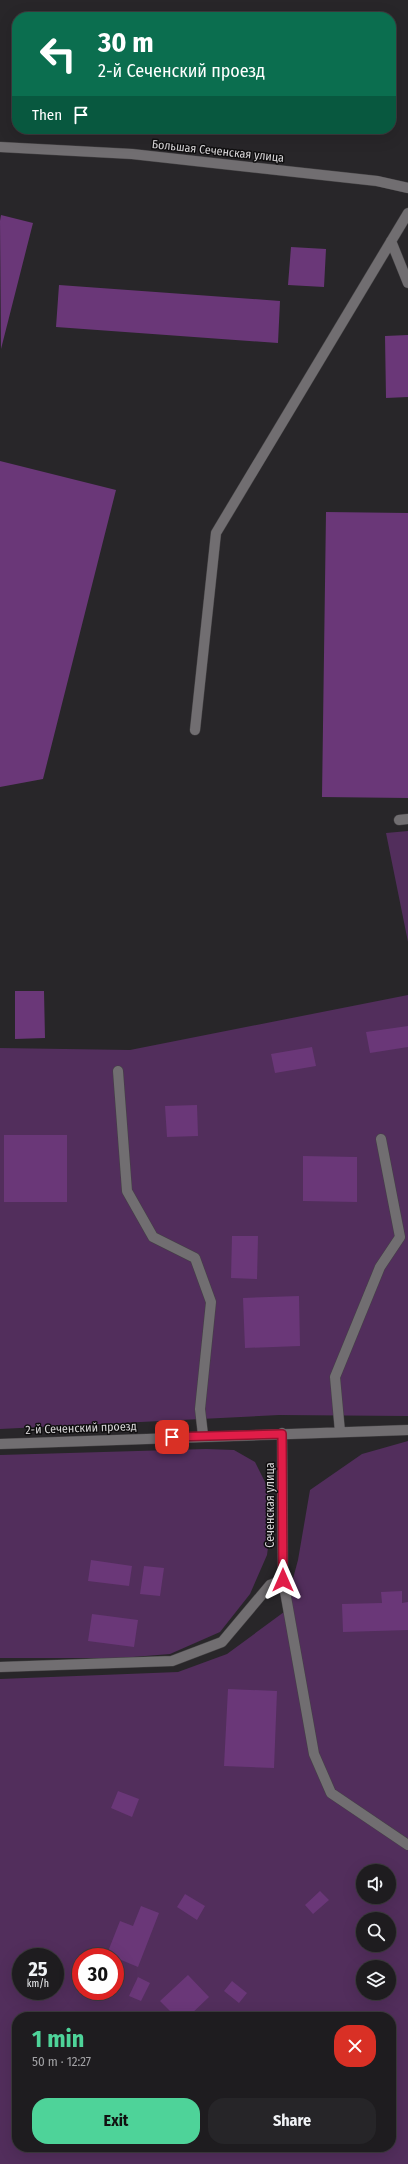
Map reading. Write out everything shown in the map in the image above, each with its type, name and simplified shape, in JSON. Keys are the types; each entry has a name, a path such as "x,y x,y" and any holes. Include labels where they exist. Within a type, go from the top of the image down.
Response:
{"street":[{"name":"Большая Сеченская улица","path":"0,147 132,154 377,181 408,188"},
{"path":"194,730 216,533 408,213"},
{"path":"391,241 408,283"},
{"path":"118,1071 127,1191 153,1238 195,1258 211,1302 200,1409 203,1435"},
{"path":"340,1432 335,1377 380,1267 400,1237 381,1139"},
{"path":"282,1434 408,1430"},
{"name":"2-й Сеченский проезд","path":"0,1444 203,1435 282,1434"},
{"name":"Сеченская улица","path":"282,1434 283,1580 314,1754 331,1793 408,1845"},
{"path":"0,1667 172,1661 222,1642 270,1585 283,1580"}],"shaded area":[{"path":"408,831 408,942 386,833"},
{"path":"408,995 408,1416 279,1415 0,1429 0,1048 130,1050"},
{"path":"408,1441 408,2164 0,2164 0,1679 178,1672 227,1654 284,1612 298,1560 310,1490 362,1454"},
{"path":"206,1449 234,1450 255,1462 266,1484 272,1517 267,1555 250,1594 220,1632 170,1654 121,1658 0,1658 0,1455"}],"building":[{"path":"1,215 33,223 1,349 0,221"},
{"path":"291,247 326,249 324,287 288,285"},
{"path":"59,285 280,301 278,343 56,327"},
{"path":"408,335 408,397 386,398 385,336"},
{"path":"0,461 116,490 43,779 0,787"},
{"path":"326,512 408,513 408,798 322,797"},
{"path":"15,991 44,991 45,1038 15,1039"},
{"path":"408,1026 408,1047 370,1053 366,1032"},
{"path":"312,1047 316,1066 275,1073 271,1054"},
{"path":"197,1105 198,1136 167,1137 165,1106"},
{"path":"4,1135 67,1135 67,1202 4,1202"},
{"path":"303,1156 357,1157 357,1202 303,1201"},
{"path":"232,1236 258,1236 257,1279 231,1278"},
{"path":"299,1296 300,1346 245,1348 243,1298"},
{"path":"91,1560 132,1566 129,1586 88,1581"},
{"path":"144,1566 164,1568 160,1596 140,1594"},
{"path":"402,1591 402,1603 408,1602 408,1630 343,1632 342,1604 382,1603 381,1592"},
{"path":"92,1614 138,1620 134,1647 88,1641"},
{"path":"228,1689 277,1691 274,1768 224,1766"},
{"path":"118,1791 139,1799 132,1817 111,1808"},
{"path":"320,1891 329,1900 313,1914 305,1905"},
{"path":"185,1894 205,1906 197,1920 177,1907"},
{"path":"141,1906 159,1913 138,1967 124,1961 124,1948 109,1948 120,1921 133,1926"},
{"path":"188,1975 209,1997 193,2012 171,2012 160,2001"},
{"path":"138,1977 150,1983 141,2001 129,1996"},
{"path":"232,1981 247,1993 239,2003 224,1991"}],"route":[{"path":"172,1437 282,1434 283,1580"}]}
